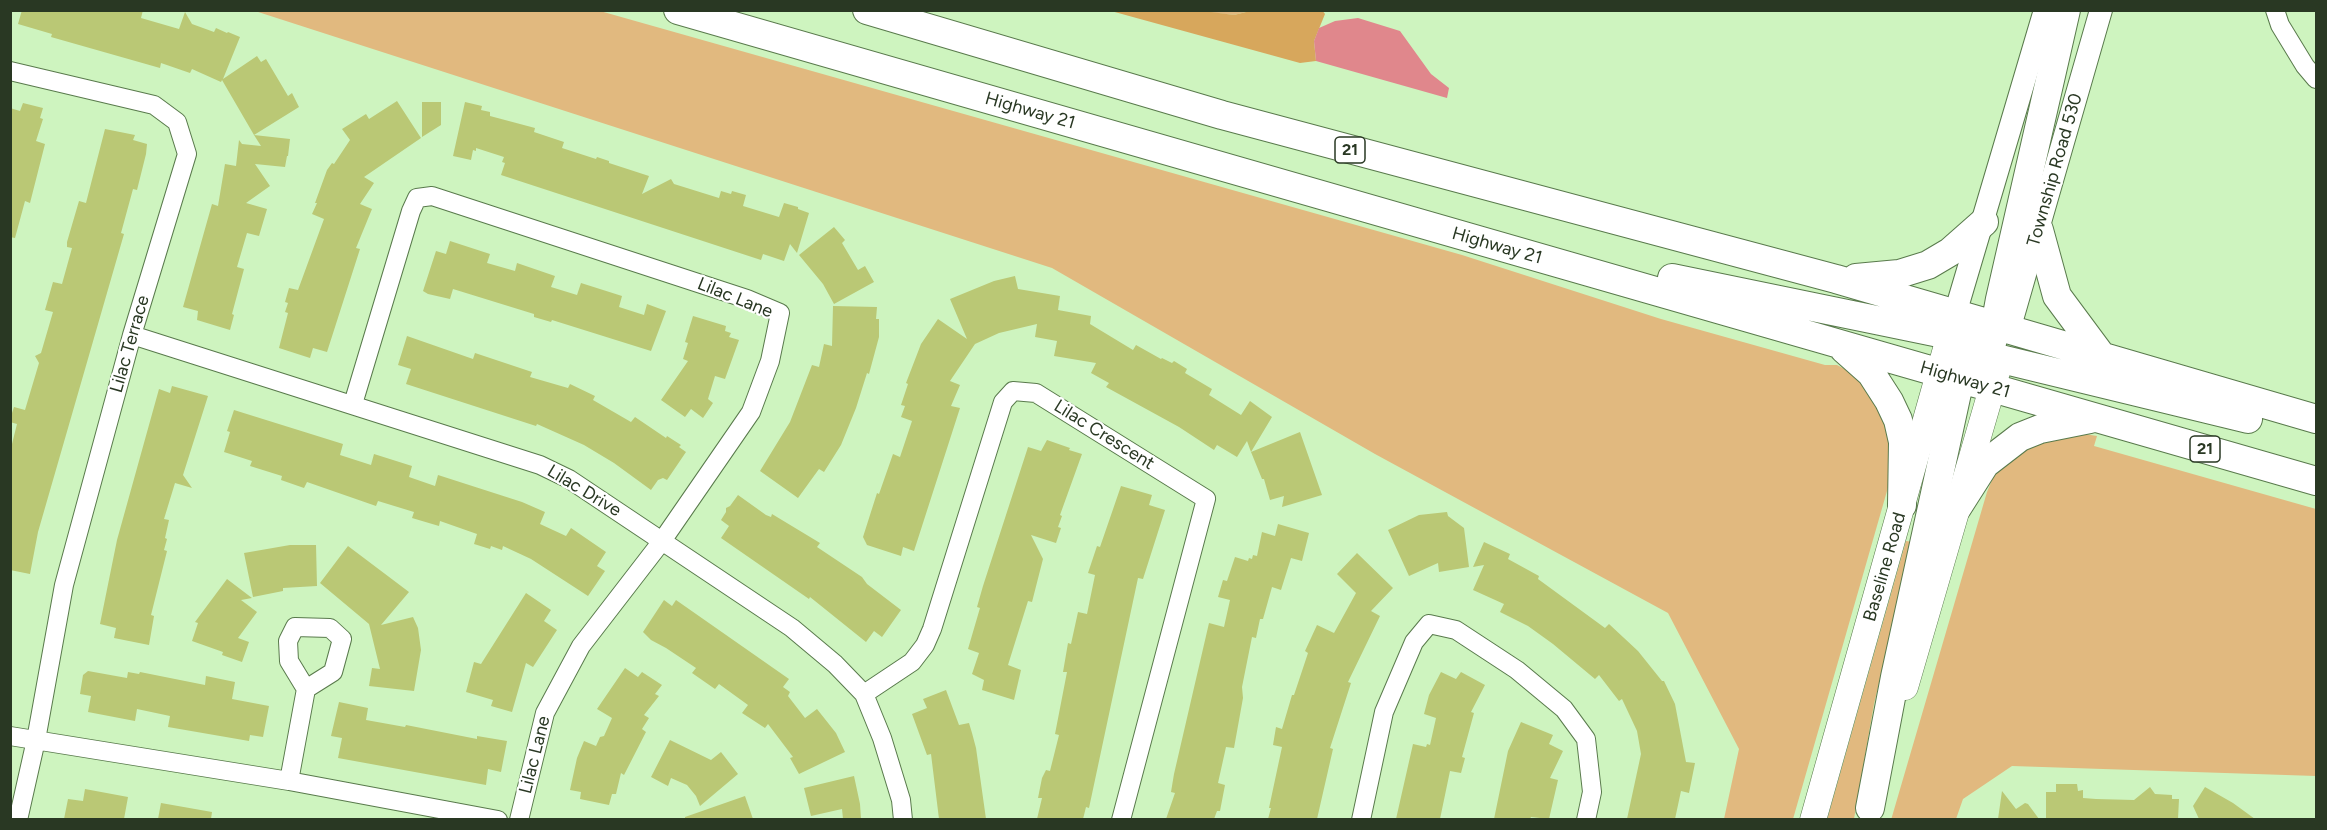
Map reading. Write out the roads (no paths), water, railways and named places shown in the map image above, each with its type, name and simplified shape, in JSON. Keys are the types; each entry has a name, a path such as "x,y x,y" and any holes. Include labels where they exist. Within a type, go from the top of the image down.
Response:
{"main road":[{"name":"Highway 21","path":"678,10 1838,344 1974,347 2103,358 2316,419"},
{"name":"Highway 21","path":"867,10 1222,115 1836,279 1974,347 1992,388 2316,481"},
{"path":"1869,814 1895,676 1974,347 2000,299 2066,10"},
{"path":"1836,279 1899,274 1928,265 1950,252 1984,222"},
{"path":"2038,230 2057,296 2103,358"},
{"path":"1602,275 1634,271 1974,347 2309,434 2316,432"},
{"path":"1838,344 1871,373 1898,420 1903,442 1902,506"},
{"name":"Baseline Road","path":"1813,819 1902,506 1974,347"},
{"path":"1869,814 1992,388"},
{"path":"1957,508 1985,464 2020,437 2040,429 2094,418"}],"street":[{"path":"1974,347 1984,222 2045,10"},
{"name":"Township Road 530","path":"1974,347 2038,230 2101,10"},
{"path":"2275,10 2280,25 2305,66 2316,79"},
{"name":"Lilac Terrace","path":"10,71 154,105 177,122 188,154 132,335 64,585 36,740 18,819"},
{"name":"Lilac Lane","path":"353,404 411,211 417,198 432,196 747,299 780,313 770,361 751,412 662,541 581,646 545,713 519,819"},
{"name":"Lilac Drive","path":"132,335 540,465 569,479 792,628 835,664 864,694 882,738 901,800 903,819"},
{"name":"Lilac Crescent","path":"864,694 912,662 925,645 933,629 1003,402 1013,391 1036,393 1206,499 1121,819"},
{"path":"1361,819 1384,712 1414,642 1429,624 1456,630 1517,670 1564,709 1586,739 1592,792 1586,819"},
{"path":"289,781 306,689"},
{"path":"10,736 289,781 498,819"}]}
